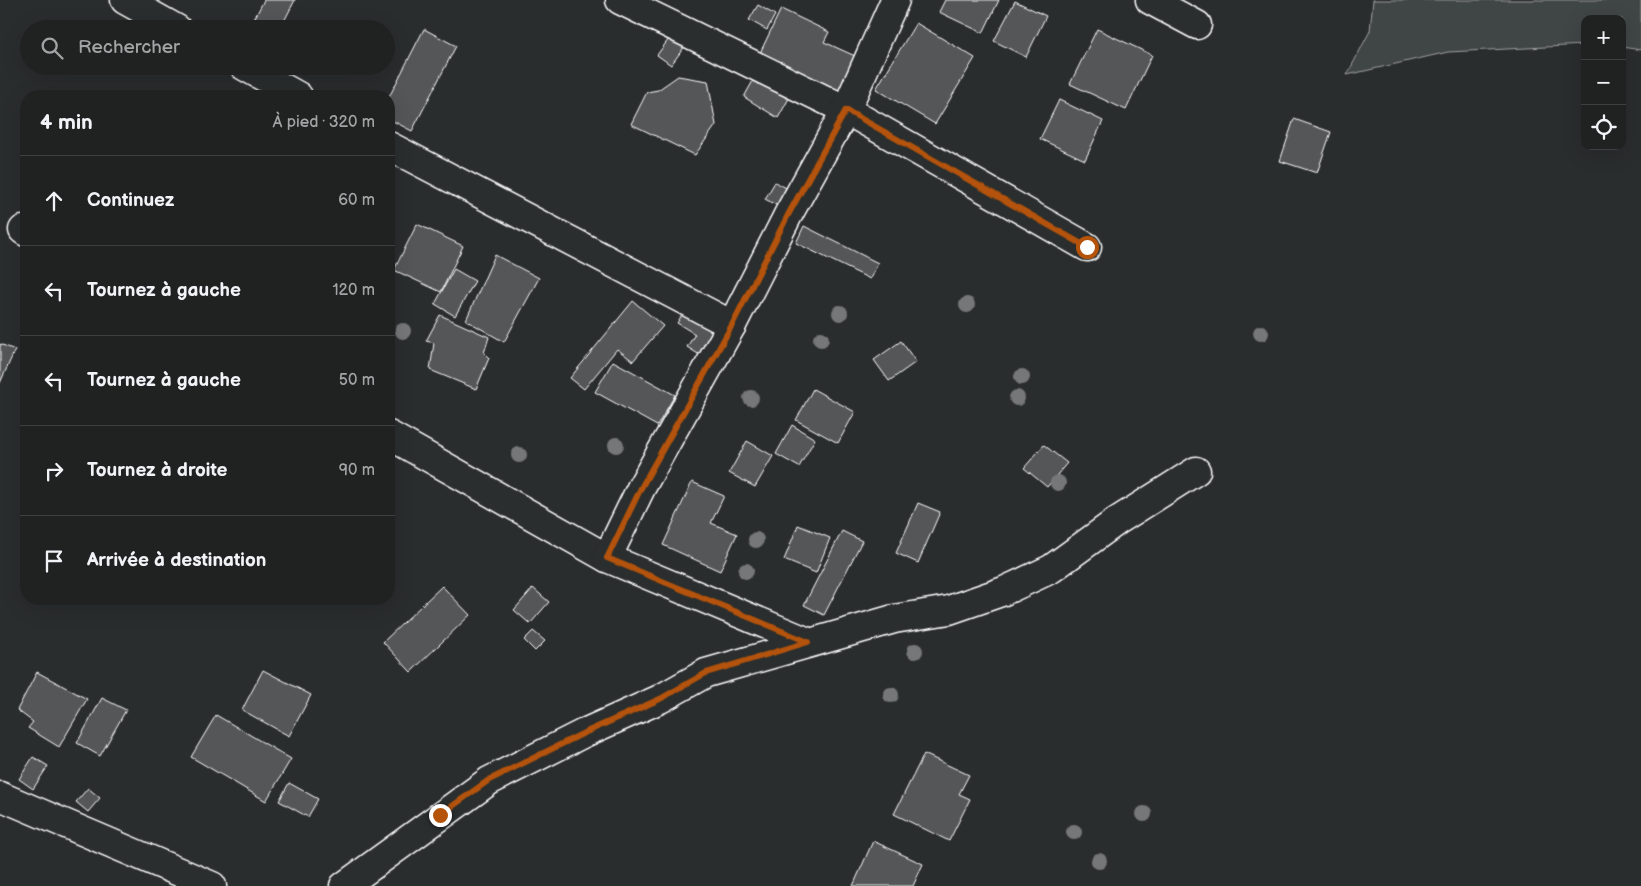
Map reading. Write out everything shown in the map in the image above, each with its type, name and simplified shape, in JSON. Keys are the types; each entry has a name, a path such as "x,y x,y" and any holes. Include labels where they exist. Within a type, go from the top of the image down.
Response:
{"street":[{"path":"125,0 161,20"},
{"path":"620,0 846,110 1087,247"},
{"path":"607,558 641,488 732,325 788,215 846,110 895,0"},
{"path":"1150,0 1198,25"},
{"path":"260,75 287,90"},
{"path":"395,149 732,325"},
{"path":"395,438 607,558 808,642"},
{"path":"344,886 489,780 584,733 660,699 706,673 808,642 894,619 949,610 1004,590 1052,569 1118,521 1196,471"},
{"path":"0,796 212,886"}],"shaded area":[{"path":"1373,0 1641,0 1641,50 1626,48 1626,15 1581,15 1581,45 1448,52 1347,75 1370,31"}],"building":[{"path":"264,0 295,0 285,20 254,20"},
{"path":"945,0 999,0 983,33 939,12"},
{"path":"1015,1 1046,16 1026,57 994,41"},
{"path":"758,5 775,15 767,30 749,20"},
{"path":"781,9 829,32 824,42 855,56 839,91 760,53"},
{"path":"916,23 975,58 935,124 876,89"},
{"path":"424,29 456,46 412,131 395,122 395,90 393,90"},
{"path":"1097,29 1152,55 1126,110 1070,84"},
{"path":"674,32 688,42 671,65 657,55"},
{"path":"758,72 792,93 778,118 744,97"},
{"path":"678,76 708,81 716,125 695,155 631,124 647,92 658,90"},
{"path":"1059,100 1103,121 1085,160 1040,139"},
{"path":"1294,119 1331,132 1317,173 1280,161"},
{"path":"775,182 792,191 782,208 765,199"},
{"path":"417,224 463,246 441,292 395,270"},
{"path":"804,226 878,263 870,279 796,243"},
{"path":"495,255 539,278 504,342 466,320"},
{"path":"454,269 475,281 455,316 435,304"},
{"path":"633,301 663,326 633,361 617,349 584,389 570,378"},
{"path":"685,310 719,330 703,357 687,347 695,334 677,323"},
{"path":"440,315 489,337 484,353 489,358 476,389 430,370 434,343 426,341"},
{"path":"901,341 916,362 889,381 874,360"},
{"path":"0,344 15,350 0,383"},
{"path":"613,361 675,395 657,426 595,392"},
{"path":"813,389 855,412 838,443 796,420"},
{"path":"792,425 815,439 799,467 776,454"},
{"path":"747,441 773,456 755,487 729,473"},
{"path":"1044,445 1067,463 1047,487 1024,468"},
{"path":"692,482 724,496 711,523 737,534 720,571 663,545"},
{"path":"918,503 940,512 918,563 896,553"},
{"path":"798,525 830,538 816,573 784,560"},
{"path":"842,531 862,541 824,615 804,605"},
{"path":"442,586 470,615 411,672 383,642"},
{"path":"533,588 549,602 530,624 514,610"},
{"path":"533,631 545,641 535,651 524,640"},
{"path":"263,670 311,695 289,736 242,710"},
{"path":"37,672 87,699 59,747 28,728 33,722 17,710"},
{"path":"102,698 126,710 100,756 77,743"},
{"path":"216,715 291,759 266,801 191,757"},
{"path":"924,754 969,775 959,794 970,799 949,841 894,814"},
{"path":"33,757 48,766 33,789 19,779"},
{"path":"289,783 318,799 308,817 279,801"},
{"path":"88,788 100,798 88,812 76,802"},
{"path":"873,841 923,864 913,886 853,886"}],"route":[{"path":"440,815 489,780 584,733 660,699 706,673 808,642 607,558 641,488 732,325 788,215 846,110 1087,247"}]}
